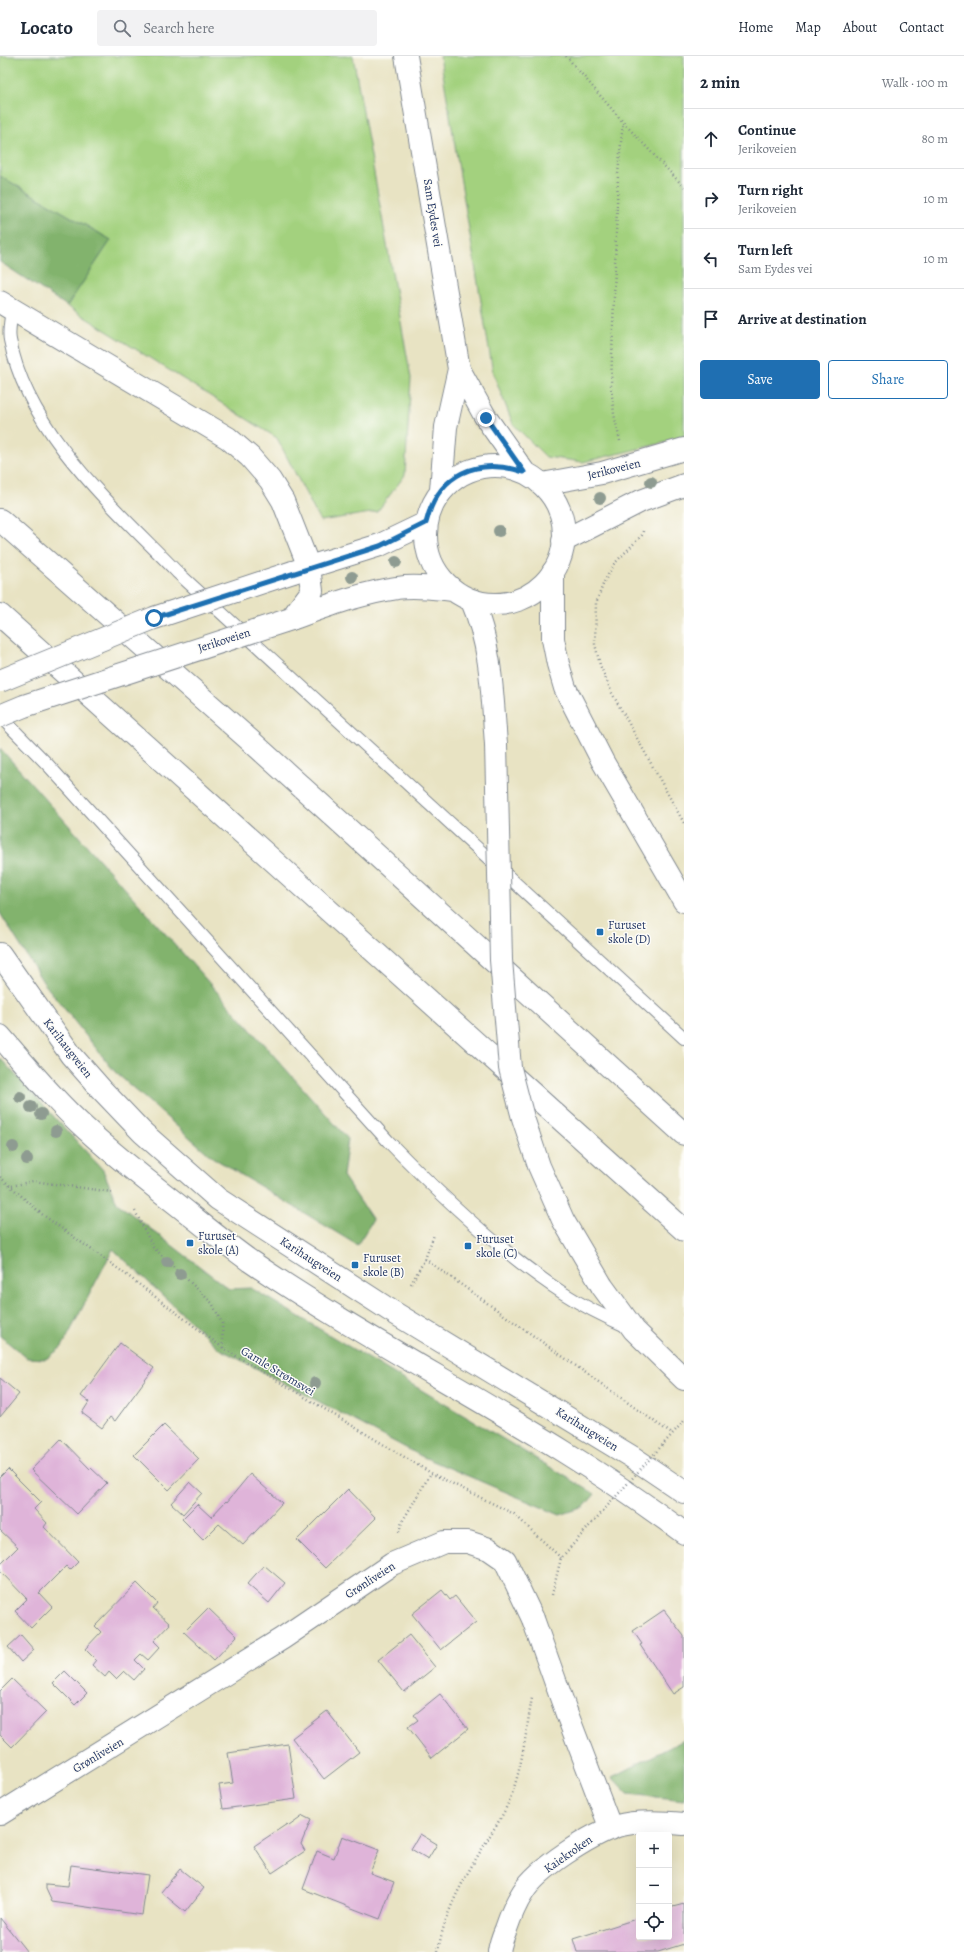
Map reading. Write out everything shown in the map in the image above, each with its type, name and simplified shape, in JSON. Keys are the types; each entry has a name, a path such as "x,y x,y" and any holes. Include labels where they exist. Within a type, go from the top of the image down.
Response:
{"main road":[{"name":"Sam Eydes vei","path":"406,56 459,370 486,418 524,472"},
{"path":"6,306 228,438 250,457 270,480 283,501 301,569 312,591 291,619"},
{"name":"Sam Eydes vei","path":"441,490 446,427 459,370"},
{"name":"Jerikoveien","path":"542,484 609,472 684,449"},
{"name":"Jerikoveien","path":"489,466 507,466 524,472 542,484 552,496 559,510 563,525 564,541 562,552 553,572 542,585 533,592 514,601 498,604 472,601 452,590 439,576 430,560 426,542 426,523 429,511 441,490 455,477 477,468 489,466"},
{"path":"564,541 641,501 684,485"},
{"path":"0,520 253,743 684,1134"},
{"path":"0,681 154,618 301,569 380,546 426,523"},
{"path":"553,572 553,639 565,688 603,762 684,901"},
{"name":"Jerikoveien","path":"0,716 24,706 329,606 398,588 418,587 452,590"},
{"path":"472,601 486,639 490,670 496,744 501,960 510,1068 523,1118 539,1166 563,1220 602,1286 634,1330 684,1379"},
{"path":"0,615 684,1230"},
{"name":"Karihaugveien","path":"0,954 71,1055 101,1089 142,1132 218,1199 388,1309 632,1457 684,1492"},
{"path":"0,1036 42,1084 86,1129 126,1164 248,1260 300,1294 536,1435 615,1485 684,1533"},
{"name":"Grønliveien","path":"0,1814 283,1638 392,1564 444,1542 468,1542 489,1549 505,1560 533,1619 567,1714 611,1829"},
{"name":"Kaiekroken","path":"499,1952 510,1918 523,1892 542,1872 590,1837 618,1826 654,1822 684,1824"}],"lane":[{"path":"6,306 10,338 17,365 33,406 61,447 115,507 177,572 684,1038"},
{"path":"0,716 54,772 388,1141 438,1193 562,1293 599,1314 634,1330"}],"path":[{"path":"566,56 623,122 684,187"},
{"path":"622,446 614,414 611,386 618,174 623,122"},
{"path":"644,529 642,535 614,564 604,582 596,603 595,644 600,665 612,693 684,823"},
{"name":"Gamle Strømsvei","path":"0,1177 12,1186 43,1216 120,1270 223,1348 431,1473 514,1514 561,1558"},
{"path":"12,1186 33,1181 112,1192"},
{"path":"135,1211 153,1247 212,1303 222,1323 223,1348"},
{"path":"410,1284 424,1259 434,1235"},
{"path":"424,1259 672,1434"},
{"path":"551,1601 561,1558 684,1421"},
{"path":"392,1564 394,1545 402,1522 431,1473"},
{"path":"438,1952 442,1930 448,1912 468,1872 505,1810 518,1776 533,1693"}],"green space":[{"path":"0,56 353,56 411,378 405,475 377,512 320,521 277,438 67,306 111,240 0,176"},
{"path":"440,56 684,56 684,438 583,462 546,457 513,424 493,373"},
{"path":"0,176 111,240 67,306 0,262"},
{"path":"0,748 348,1139 343,1176 373,1220 357,1245 212,1157 115,1072 43,982 0,913"},
{"path":"0,1058 103,1170 117,1203 229,1289 251,1288 595,1494 584,1507 560,1515 421,1456 220,1349 113,1249 62,1347 46,1359 27,1358 0,1336"},
{"path":"684,1740 684,1800 628,1794 612,1777"}],"building":[{"path":"120,1343 154,1368 115,1421 110,1417 102,1428 82,1413 89,1402 81,1396"},
{"path":"0,1378 19,1394 0,1417"},
{"path":"164,1425 199,1459 169,1490 134,1455"},
{"path":"61,1439 90,1469 91,1468 107,1483 77,1514 31,1470"},
{"path":"8,1469 41,1502 34,1509 47,1523 44,1527 78,1562 70,1570 66,1566 39,1593 52,1607 31,1628 15,1611 27,1599 0,1571 0,1565 18,1547 0,1530 0,1477"},
{"path":"250,1474 282,1503 243,1545 219,1524 203,1540 182,1519 197,1504 211,1517 226,1501 227,1502"},
{"path":"190,1482 202,1493 183,1514 171,1503"},
{"path":"348,1489 376,1518 325,1568 297,1540"},
{"path":"264,1565 285,1583 269,1603 247,1584"},
{"path":"137,1583 157,1603 153,1608 170,1624 154,1641 160,1647 148,1660 141,1654 135,1660 144,1669 134,1680 124,1671 116,1679 109,1672 105,1677 92,1665 96,1660 85,1649 101,1632 95,1626"},
{"path":"442,1590 450,1600 455,1596 476,1622 441,1650 412,1614"},
{"path":"208,1608 237,1636 214,1660 184,1632"},
{"path":"664,1610 684,1636 684,1687 673,1694 640,1645 642,1644 633,1631"},
{"path":"21,1635 34,1650 21,1662 8,1647"},
{"path":"409,1635 435,1667 404,1692 378,1660"},
{"path":"65,1671 87,1693 75,1705 53,1683"},
{"path":"12,1679 46,1712 12,1747 0,1735 0,1691"},
{"path":"440,1694 468,1729 432,1758 408,1727 418,1720 414,1715"},
{"path":"327,1711 359,1752 324,1779 292,1738"},
{"path":"288,1744 296,1799 223,1809 219,1785 233,1783 228,1753"},
{"path":"303,1816 311,1820 301,1844 305,1851 272,1873 254,1846 287,1824 289,1826"},
{"path":"420,1834 437,1844 428,1859 411,1849"},
{"path":"342,1836 379,1850 370,1873 394,1882 380,1919 303,1889 317,1851 334,1858"},
{"path":"71,1865 148,1875 142,1915 52,1902 46,1889 46,1884 68,1886"},
{"path":"180,1869 204,1888 185,1912 161,1892"},
{"path":"684,1904 684,1944 658,1952 577,1952 573,1939 636,1919 636,1940 672,1940 672,1907"},
{"path":"0,1918 27,1952 0,1952"}],"place":[{"name":"Furuset skole (D)","path":"600,932"},
{"name":"Furuset skole (A)","path":"190,1243"},
{"name":"Furuset skole (C)","path":"468,1246"},
{"name":"Furuset skole (B)","path":"355,1265"}],"route":[{"path":"154,618 293,572 380,546 407,534 426,523 429,511 441,490 455,477 471,469 489,466 507,466 524,472 486,418"}]}
